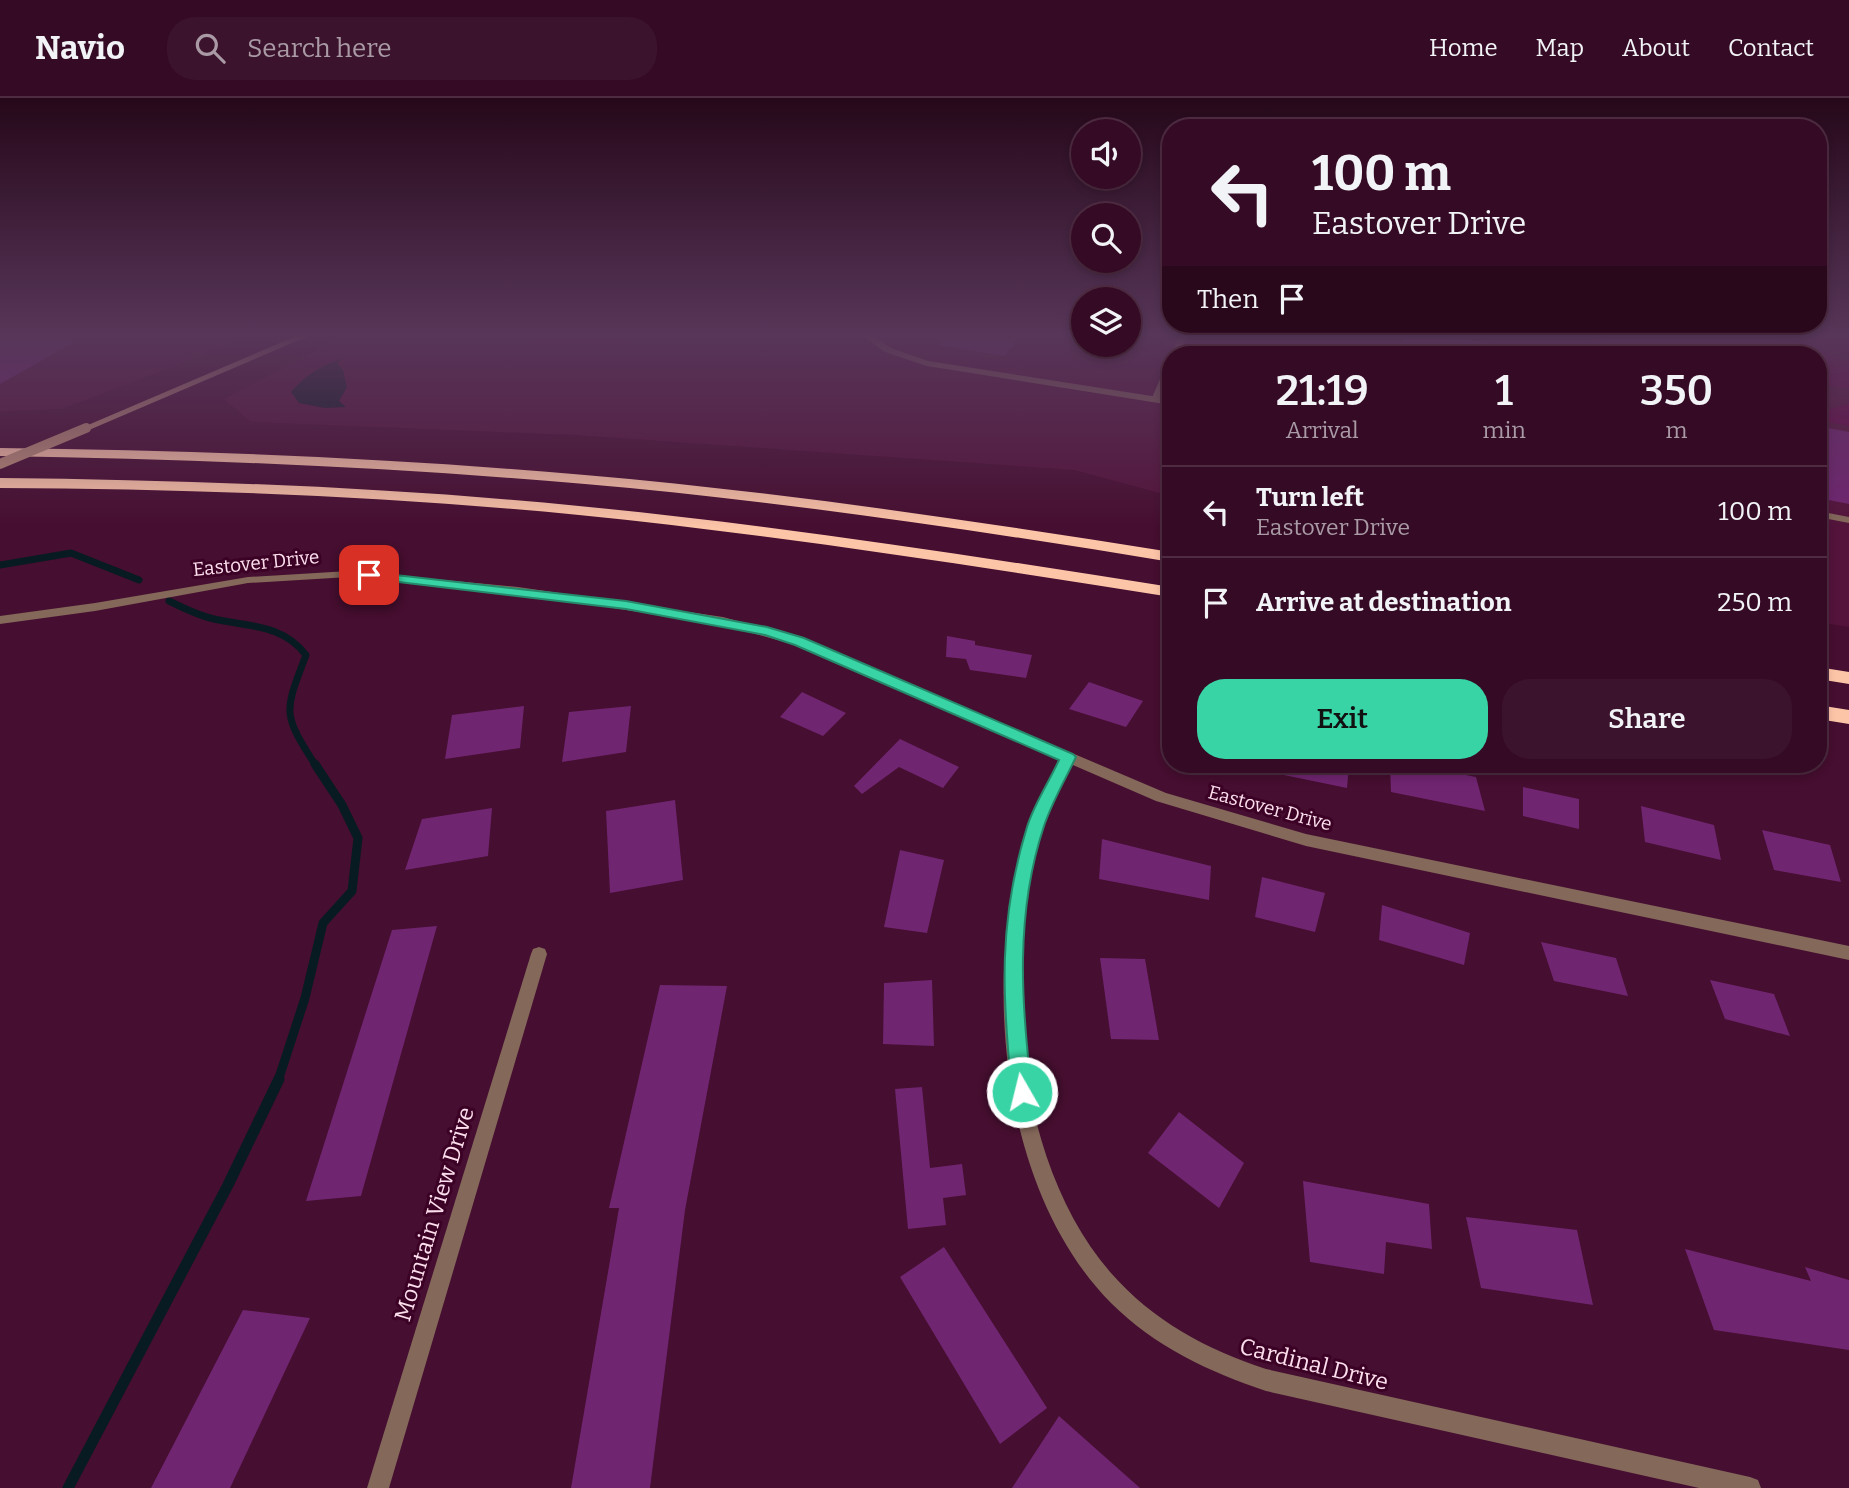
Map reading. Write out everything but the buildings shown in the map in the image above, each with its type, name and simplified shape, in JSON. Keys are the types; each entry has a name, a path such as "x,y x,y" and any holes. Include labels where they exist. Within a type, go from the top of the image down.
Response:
{"highway":[{"path":"0,452 271,457 566,475 905,516 1162,557"},
{"path":"0,483 254,489 558,509 801,536 1162,591"},
{"path":"1827,674 1849,678"},
{"path":"1827,713 1849,717"}],"main road":[{"path":"0,464 155,399"}],"street":[{"path":"1148,399 1162,401"},
{"path":"1827,516 1849,520"},
{"name":"Eastover Drive","path":"0,620 248,580 349,574 518,590 626,605 767,631 800,642 1161,797 1306,840 1849,953"},
{"name":"Cardinal Drive","path":"1068,757 1039,816 1020,885 1012,953 1015,1045 1028,1123 1051,1196 1078,1247 1117,1294 1150,1323 1186,1347 1215,1362 1266,1380 1750,1488"},
{"name":"Mountain View Drive","path":"378,1488 539,954"}],"shaded area":[{"path":"0,399 88,399 62,409 0,411"},
{"path":"224,399 1162,399 1162,494 1074,470 575,435 251,422"},
{"path":"1827,399 1849,399 1849,627 1827,623"},
{"path":"1849,404 1849,426 1827,422 1827,410"}],"water":[{"path":"296,399 340,399 339,401 346,407 325,408 299,403"}],"waterway":[{"path":"0,565 71,553 139,580"},
{"path":"169,601 205,616 275,632 286,637 306,655 293,689 290,712 297,734 316,766"},
{"path":"278,1081 305,998 323,923 352,891 358,838 342,805 315,764"},
{"path":"68,1488 228,1185 279,1079"}],"route":[{"path":"369,575 518,590 626,605 767,631 800,642 1068,757 1054,781 1036,825 1020,885 1015,918 1012,1004 1022,1092"}]}
